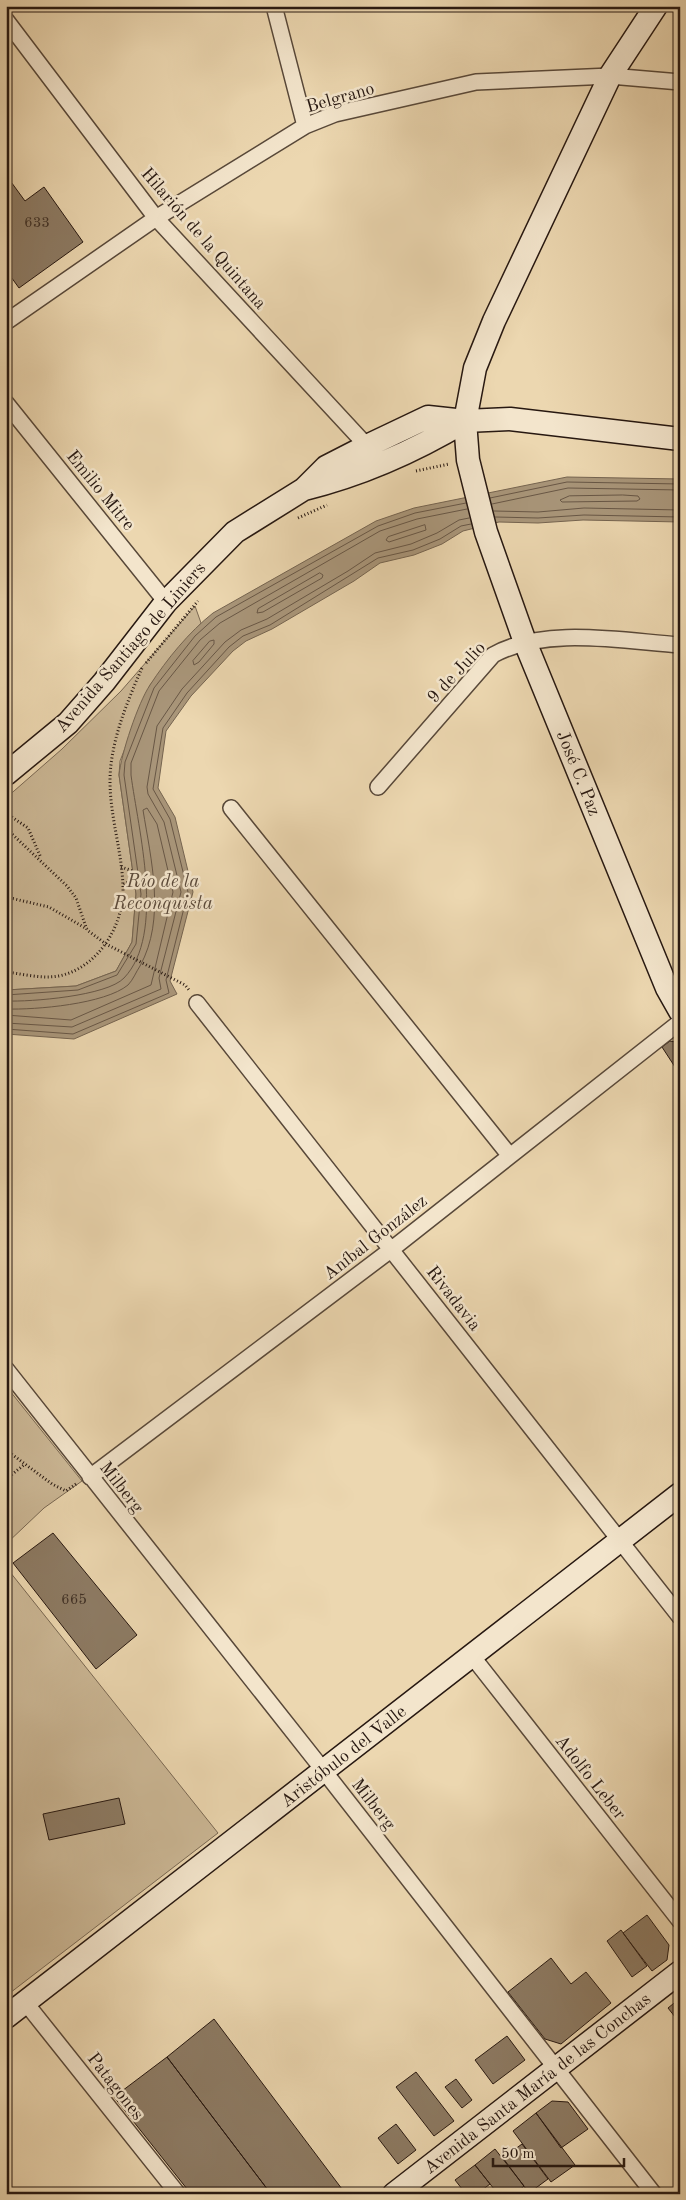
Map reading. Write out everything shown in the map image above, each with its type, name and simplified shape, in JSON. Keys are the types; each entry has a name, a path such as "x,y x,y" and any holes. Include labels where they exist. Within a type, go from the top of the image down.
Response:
{"main road":[{"name":"José C. Paz","path":"656,6 610,76 494,321 475,368 466,421 470,468 486,532 525,642 667,988 680,1011"},
{"name":"Avenida Santiago de Liniers","path":"6,774 68,723 166,602 235,532 304,489 326,467 367,446 428,417 466,421 510,420 680,439"},
{"name":"Avenida Santiago de Liniers","path":"304,489 339,480 379,464 435,439 466,421"},
{"name":"Aristóbulo del Valle","path":"6,2017 680,1494"},
{"name":"Avenida Santa María de las Conchas","path":"394,2194 555,2066 680,1972"}],"street":[{"path":"274,6 305,126"},
{"name":"Hilarión de la Quintana","path":"6,20 156,218 367,446"},
{"name":"Belgrano","path":"6,322 156,218 305,126 335,114 476,82 610,76 680,82"},
{"name":"Emilio Mitre","path":"6,402 166,602"},
{"name":"9 de Julio","path":"378,787 493,655 505,648 525,642 555,637 680,645"},
{"path":"231,808 510,1156"},
{"name":"Rivadavia","path":"198,1003 680,1617"},
{"name":"Aníbal González","path":"90,1477 392,1249 680,1022"},
{"name":"Milberg","path":"6,1370 324,1771 654,2194"},
{"name":"Adolfo Leber","path":"472,1656 680,1921"},
{"name":"Patagones","path":"25,2002 178,2194"}],"path":[{"path":"407,473 470,468"},
{"path":"294,520 328,504"},
{"path":"6,972 43,977 62,975 76,970 92,959 106,944 121,910 123,885 110,798 111,763 115,740 141,669 202,595"},
{"path":"6,813 28,828 42,860"},
{"path":"6,822 12,834 68,886 76,898 87,930"},
{"path":"121,867 133,871 135,874 134,878 123,885"},
{"path":"6,898 49,907 106,944 184,985"},
{"path":"6,1450 24,1465 66,1491 90,1477"},
{"path":"6,1479 24,1465"}],"shaded area":[{"path":"195,606 201,623 150,685 120,761 119,775 136,894 132,942 116,971 76,986 6,990 6,798 62,749 121,691"},
{"path":"6,1386 82,1481 44,1508 6,1544"},
{"path":"6,1567 218,1833 6,1996"}],"water":[{"name":"Río de la Reconquista","path":"567,477 680,479 680,522 583,520 538,523 499,522 463,531 442,544 414,555 380,563 354,581 272,629 246,641 233,651 191,696 166,731 158,788 175,817 193,892 170,981 177,994 74,1039 6,1034 6,990 76,986 116,971 132,942 136,894 119,775 120,766 131,729 145,693 171,656 195,629 213,613 376,521 414,508"}],"building":[{"path":"6,175 25,201 44,187 83,242 19,288 6,270"},
{"path":"670,1041 676,1042 680,1047 680,1064 675,1067 662,1047"},
{"path":"53,1533 137,1635 96,1669 13,1563"},
{"path":"119,1798 125,1824 49,1840 43,1814"},
{"path":"647,1915 669,1945 667,1960 652,1971 623,1933"},
{"path":"621,1930 647,1966 632,1977 607,1941"},
{"path":"551,1958 571,1984 586,1972 611,2003 561,2044 545,2039 508,1992"},
{"path":"679,1999 680,2021 679,2022 668,2008"},
{"path":"214,2019 342,2189 336,2194 271,2194 167,2057"},
{"path":"507,2036 525,2060 493,2084 475,2060"},
{"path":"167,2057 271,2194 191,2194 114,2097"},
{"path":"416,2072 454,2121 434,2136 396,2087"},
{"path":"456,2079 472,2100 462,2108 445,2087"},
{"path":"552,2101 568,2102 588,2129 561,2148 536,2113"},
{"path":"536,2113 575,2165 551,2182 513,2131"},
{"path":"396,2124 416,2150 398,2164 378,2138"},
{"path":"522,2144 548,2179 529,2193 503,2158"},
{"path":"495,2149 524,2186 515,2194 498,2194 475,2165"},
{"path":"475,2165 490,2184 477,2194 466,2194 455,2180"}]}
